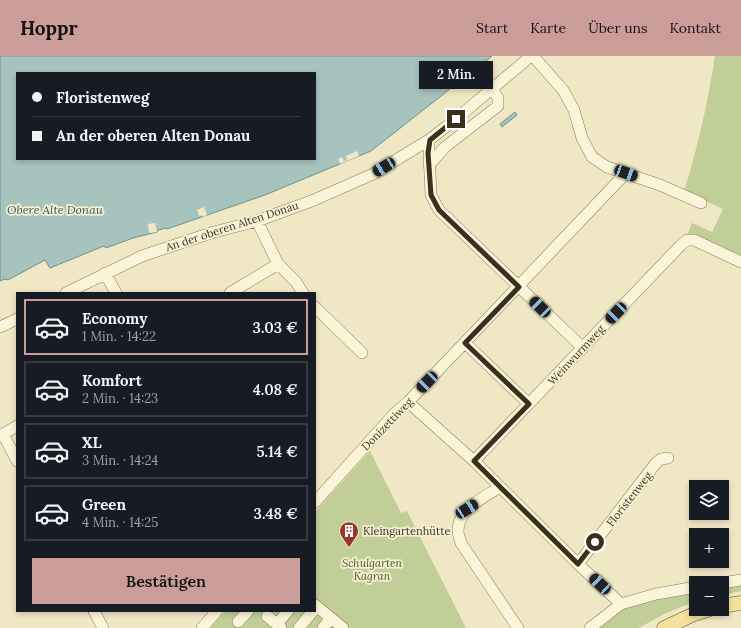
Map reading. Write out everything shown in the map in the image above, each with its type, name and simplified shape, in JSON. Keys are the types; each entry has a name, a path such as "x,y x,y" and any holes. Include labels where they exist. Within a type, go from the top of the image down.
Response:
{"main road":[{"path":"729,601 741,599"},
{"path":"729,605 741,603"},
{"path":"653,628 672,617 689,611"},
{"path":"664,628 690,616"}],"street":[{"name":"An der oberen Alten Donau","path":"68,292 142,256 172,245 257,221 314,200 373,174 430,140 532,56"},
{"path":"532,56 563,90 574,110 582,138 592,157 607,167 660,185 701,203"},
{"path":"429,165 445,147 498,106 498,98 492,89"},
{"path":"430,140 429,165 431,195 439,210 583,348"},
{"name":"Donizettiweg","path":"316,501 396,412 408,402 519,287 626,173"},
{"path":"257,221 278,264 296,282 302,292"},
{"name":"Weinwurmweg","path":"474,461 687,240 694,240 741,262"},
{"path":"232,292 278,264"},
{"path":"105,273 115,292"},
{"path":"316,308 362,353"},
{"path":"0,327 16,319"},
{"path":"465,343 529,404"},
{"path":"408,402 474,461 578,564 621,604"},
{"path":"16,427 2,435 16,459"},
{"name":"Floristenweg","path":"578,564 656,463 661,459 668,458"},
{"path":"500,487 467,509 460,519 458,531 461,543 518,628"},
{"path":"729,582 741,580"},
{"path":"590,628 621,604 656,594 689,589"},
{"path":"316,609 343,628"},
{"path":"95,612 103,628"},
{"path":"202,628 216,612"},
{"path":"238,622 247,612"},
{"path":"267,616 279,626 287,612"},
{"path":"299,628 312,612"},
{"path":"323,628 331,618"}],"green space":[{"path":"715,56 741,56 741,258 687,235 692,223 712,232 723,209 684,191 702,124"},
{"name":"Schulgarten Kagran","path":"370,451 401,513 407,511 466,628 210,628 225,612 316,612 316,511"},
{"path":"741,584 741,591 729,594 729,586"},
{"path":"689,592 689,604 664,614 639,628 598,628 624,608 637,603"}],"water":[{"name":"Obere Alte Donau","path":"0,56 492,56 371,151 265,195 167,229 158,230 157,232 133,238 106,248 104,246 50,268 45,260 8,280 5,279 0,281"},
{"path":"515,112 517,115 502,127 500,124"}],"pier":[{"path":"357,151 359,156 340,164 338,159 342,157 344,161 347,160 346,156"},
{"path":"204,207 207,215 203,217 202,215 199,216 197,210"},
{"path":"155,223 157,232 149,233 148,224"}],"place":[{"name":"Kleingartenhütte","path":"349,548"}],"route":[{"path":"456,119 430,140 428,153 431,195 439,210 519,287 465,343 529,404 474,461 578,564 595,542"}]}
